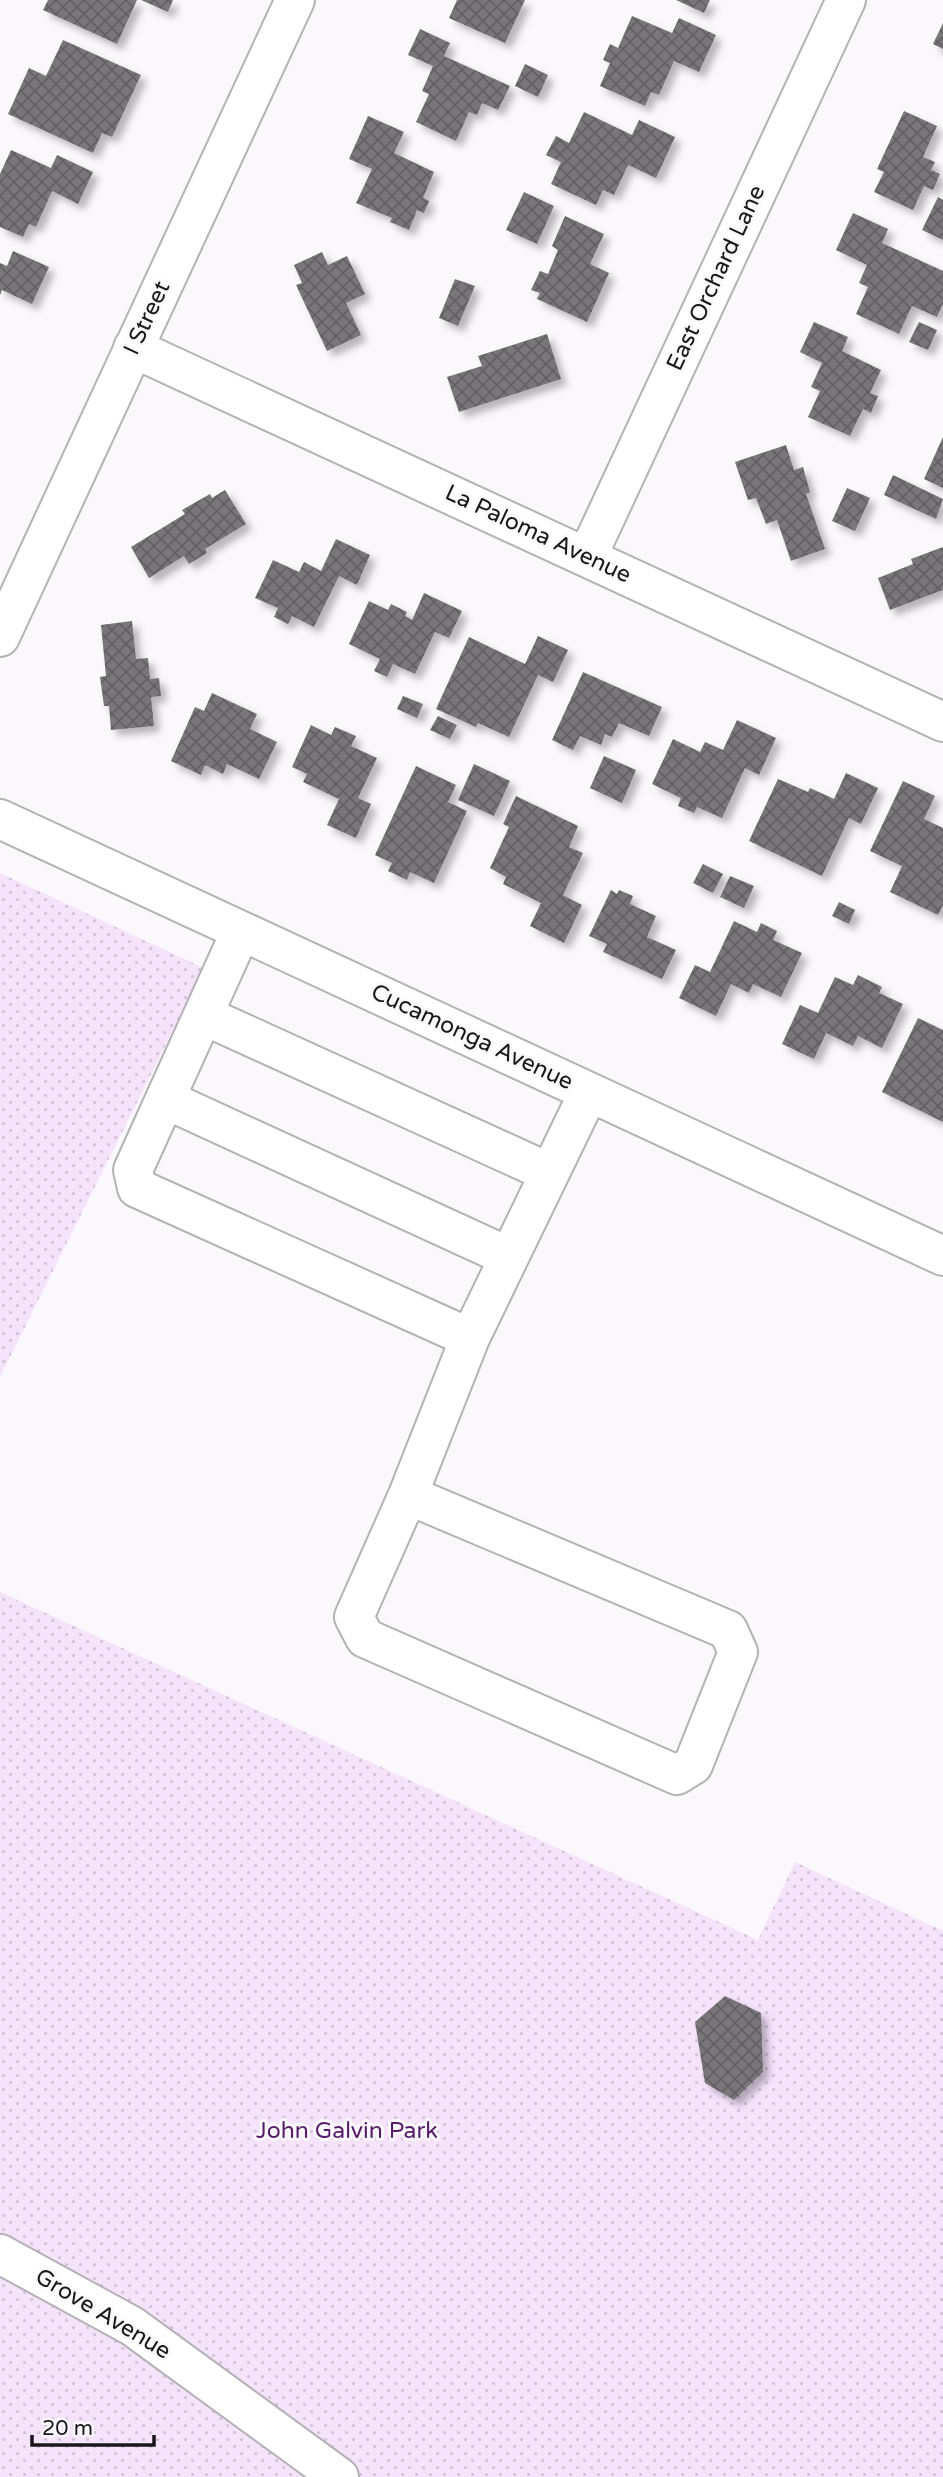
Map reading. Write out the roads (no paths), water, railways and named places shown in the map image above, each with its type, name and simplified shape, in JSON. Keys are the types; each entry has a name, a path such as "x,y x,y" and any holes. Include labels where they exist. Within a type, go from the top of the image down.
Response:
{"street":[{"name":"I Street","path":"0,638 295,0"},
{"name":"East Orchard Lane","path":"587,557 846,0"},
{"name":"La Paloma Avenue","path":"133,348 943,722"},
{"name":"Cucamonga Avenue","path":"0,819 943,1255"},
{"path":"241,931 133,1170 137,1188 470,1338"},
{"path":"203,1015 550,1173"},
{"path":"408,1495 728,1630 738,1652 693,1765 677,1774 365,1638 354,1617 408,1495 470,1338 589,1092"},
{"path":"165,1099 509,1257"},
{"name":"Grove Avenue","path":"0,2254 132,2326 339,2477"}],"park label":[{"name":"John Galvin Park","path":"347,2131"}]}
